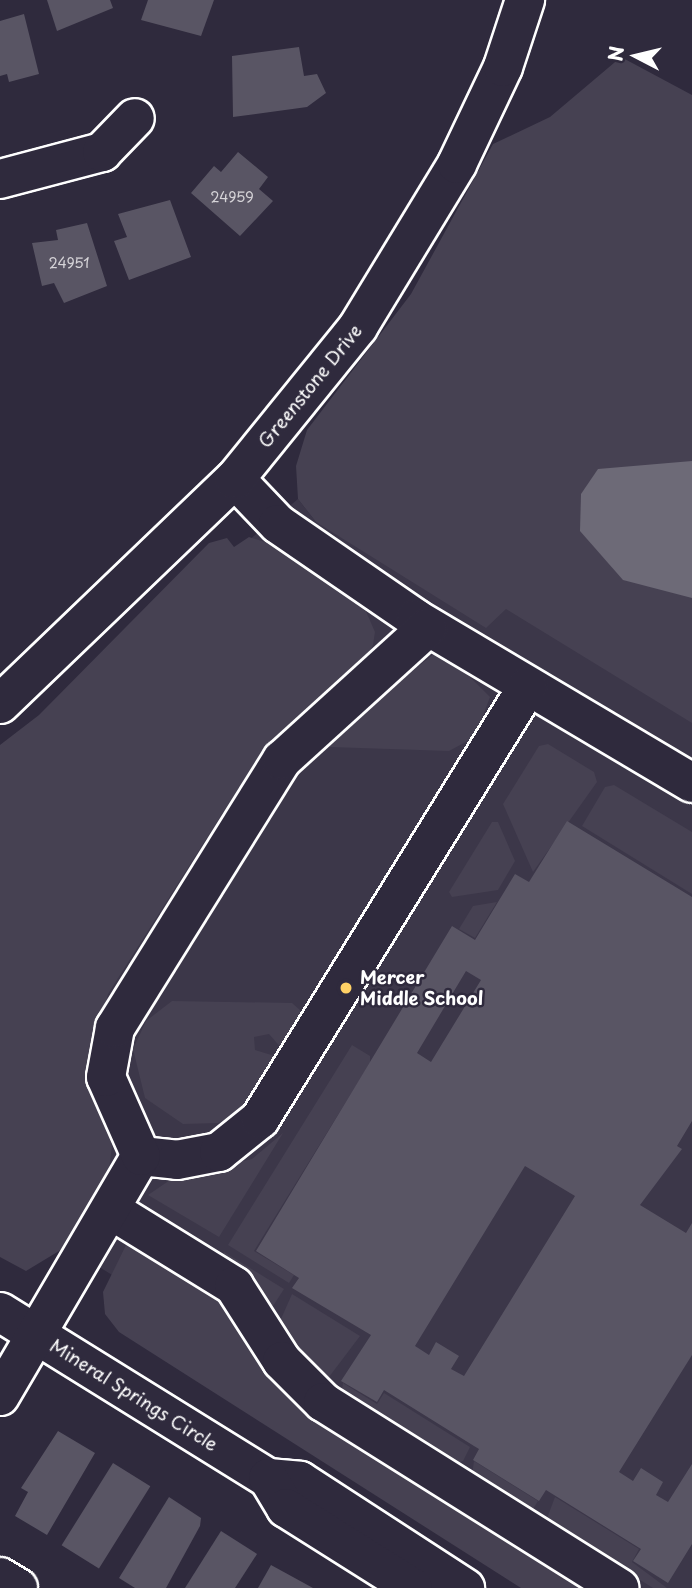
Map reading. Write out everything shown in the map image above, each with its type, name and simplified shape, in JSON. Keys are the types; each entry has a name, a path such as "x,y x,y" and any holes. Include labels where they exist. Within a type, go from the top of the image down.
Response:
{"street":[{"name":"Greenstone Drive","path":"0,704 235,479 358,327 411,246 503,67 524,0"},
{"path":"0,178 102,152 135,118"},
{"path":"235,479 278,524 428,627 692,783"},
{"path":"141,1156 108,1087 114,1028 282,760 428,627"},
{"path":"141,1156 177,1160 219,1152 261,1119 528,686"},
{"path":"0,1396 141,1156"},
{"path":"111,1210 234,1286 282,1361 323,1402 619,1588"},
{"name":"Mineral Springs Circle","path":"0,1312 268,1478 286,1508 401,1576 466,1588"},
{"path":"0,1577 18,1588"}],"shaded area":[{"path":"621,57 692,95 692,723 506,609 486,628 316,522 298,499 296,466 307,430 411,294 493,144 550,117"},
{"path":"692,461 692,598 623,580 580,531 581,494 598,469"},
{"name":"Mercer Middle School","path":"298,499 316,522 692,681 692,1588 621,1588 0,1206 235,552"},
{"path":"249,537 271,544 364,607 375,632 373,645 367,658 260,754 108,994 89,1066 112,1146 109,1170 64,1248 26,1271 0,1257 0,745 39,715 209,543 227,538 234,547"},
{"path":"435,653 449,656 490,697 475,737 449,751 330,747 329,738"},
{"path":"548,744 594,772 597,782 533,872 503,804 539,746"},
{"path":"614,785 692,832 692,894 582,826 605,787"},
{"path":"492,822 498,822 515,861 498,890 452,897 449,892"},
{"path":"497,902 475,938 459,929 473,906"},
{"path":"172,1001 292,1003 301,1011 283,1050 269,1034 254,1037 255,1050 278,1057 238,1114 218,1123 183,1124 145,1098 133,1049 146,1021"},
{"path":"352,1045 370,1056 370,1063 254,1251 294,1275 289,1283 228,1245"},
{"path":"283,1133 219,1237 148,1195 176,1176 252,1159"},
{"path":"131,1235 211,1286 264,1354 603,1588 521,1588 119,1332 105,1314 103,1292"},
{"path":"224,1252 284,1289 273,1306 268,1307 221,1258"},
{"path":"292,1294 360,1336 323,1385 277,1328"},
{"path":"343,1383 377,1404 384,1393 470,1447 463,1461 455,1464 341,1395"},
{"path":"474,1461 538,1501 533,1509 472,1475"},
{"path":"555,1497 639,1549 632,1562 667,1588 653,1588 546,1521"}],"building":[{"path":"47,0 110,0 113,8 57,31"},
{"path":"148,0 214,0 201,36 141,20"},
{"path":"24,14 39,74 9,82 7,74 0,76 0,21"},
{"path":"299,47 304,76 317,74 326,93 307,107 233,117 232,56"},
{"path":"238,152 268,177 259,189 273,201 240,236 191,193 214,166 221,172"},
{"path":"170,200 191,257 129,280 114,241 127,237 118,214"},
{"path":"87,223 107,286 64,303 54,283 42,286 32,243 58,240 56,230"},
{"name":"Mercer Middle School","path":"567,821 692,897 692,1121 677,1146 682,1149 640,1205 686,1233 692,1223 692,1355 619,1472 633,1481 641,1468 663,1482 656,1495 668,1502 692,1464 692,1544 668,1583 633,1561 641,1549 546,1490 539,1501 473,1460 479,1449 384,1390 377,1402 341,1381 371,1335 292,1288 299,1278 256,1251 452,926 475,940 515,874 529,882","holes":["466,971 481,980 431,1062 417,1053","525,1166 575,1196 464,1376 451,1369 459,1356 436,1342 429,1355 415,1346"]},
{"path":"58,1431 95,1453 47,1535 15,1516 28,1492 21,1488"},
{"path":"113,1463 150,1486 99,1569 62,1545"},
{"path":"169,1497 201,1518 200,1526 166,1588 135,1588 119,1578"},
{"path":"221,1531 257,1554 235,1588 185,1588"},
{"path":"271,1565 313,1588 258,1588"}],"place":[{"name":"Mercer Middle School","path":"346,988"}]}
